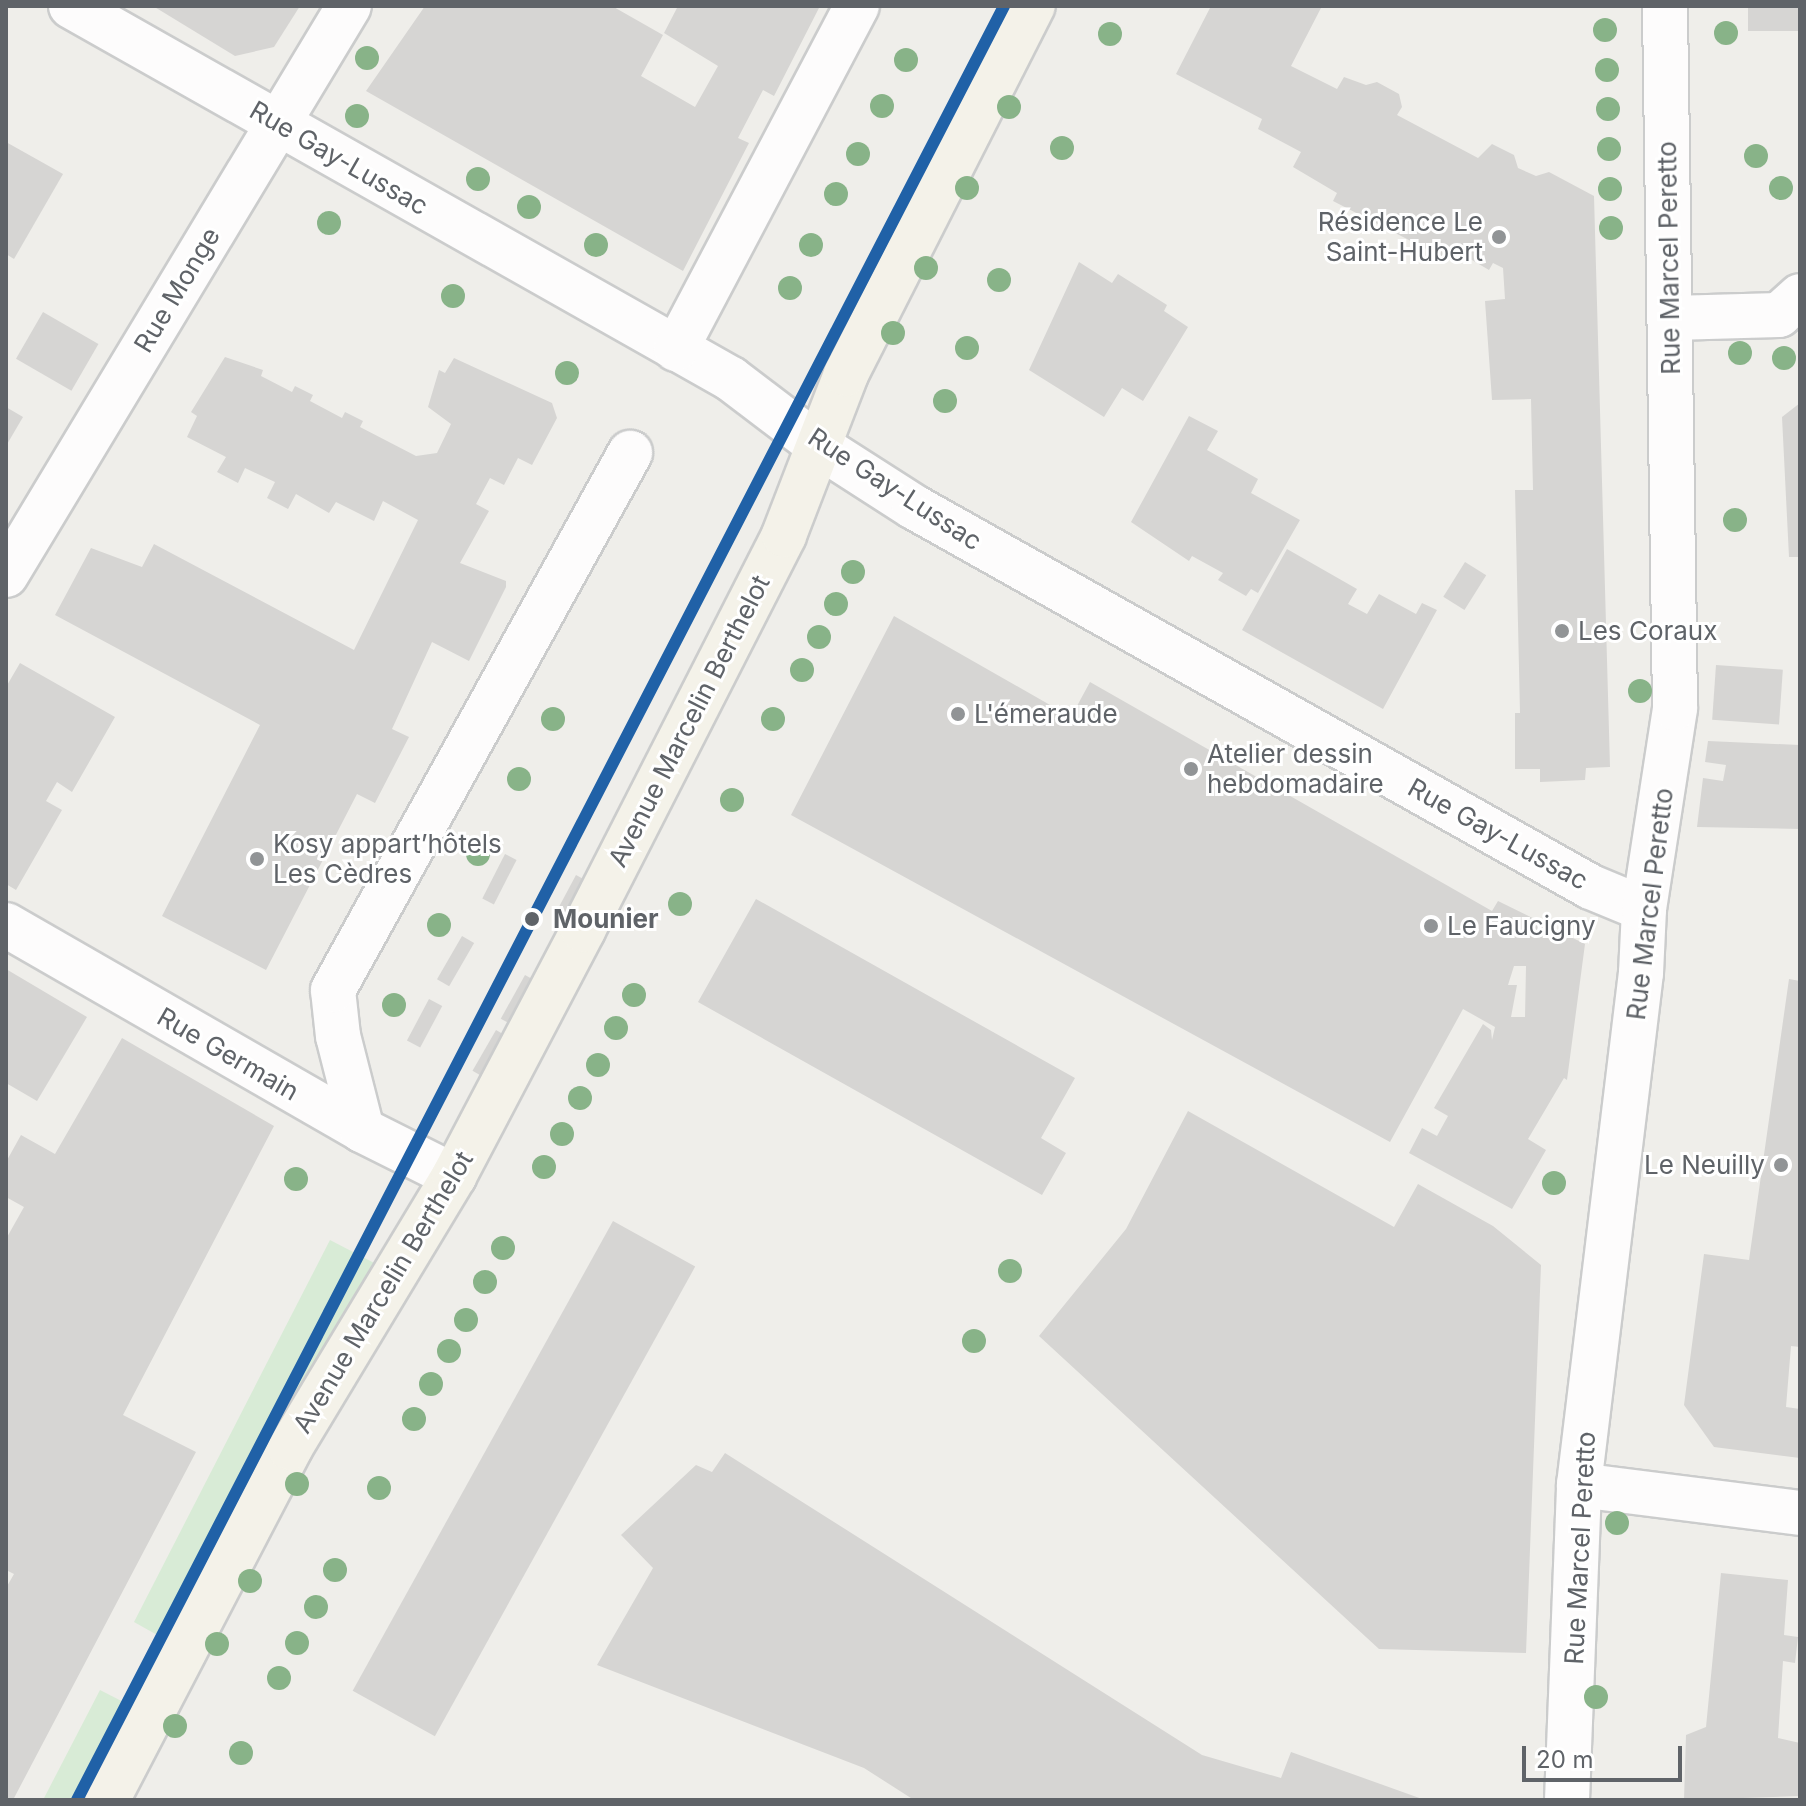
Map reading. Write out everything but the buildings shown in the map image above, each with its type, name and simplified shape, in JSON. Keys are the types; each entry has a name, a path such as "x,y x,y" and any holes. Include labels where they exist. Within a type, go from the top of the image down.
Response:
{"main road":[{"name":"Avenue Marcelin Berthelot","path":"107,1800 290,1448 454,1176 784,535 822,448 846,374 1033,6"}],"street":[{"name":"Rue Gay-Lussac","path":"71,6 762,400 822,448 914,507 1522,848 1644,909"},
{"name":"Rue Monge","path":"6,575 349,6"},
{"path":"676,349 857,6"},
{"name":"Rue Marcel Peretto","path":"1567,1800 1579,1485 1641,973 1644,909 1675,708 1672,318 1665,6"},
{"path":"1672,318 1779,315 1800,296"},
{"path":"362,1130 341,1051 333,990 630,453"},
{"name":"Rue Germain","path":"6,925 258,1072 362,1130 454,1176"},
{"path":"1579,1485 1800,1513"}],"green space":[{"path":"330,1240 380,1266 175,1645 134,1622"},
{"path":"100,1690 139,1710 93,1800 43,1800"}],"transit line":[{"path":"77,1800 1004,6"}],"place":[{"name":"Résidence Le Saint-Hubert","path":"1499,237"},
{"name":"Les Coraux","path":"1562,631"},
{"name":"L'émeraude","path":"958,714"},
{"name":"Atelier dessin hebdomadaire","path":"1191,769"},
{"name":"Kosy appart’hôtels Les Cèdres","path":"257,859"},
{"name":"Mounier","path":"532,919"},
{"name":"Le Faucigny","path":"1431,926"},
{"name":"Le Neuilly","path":"1781,1165"}]}
